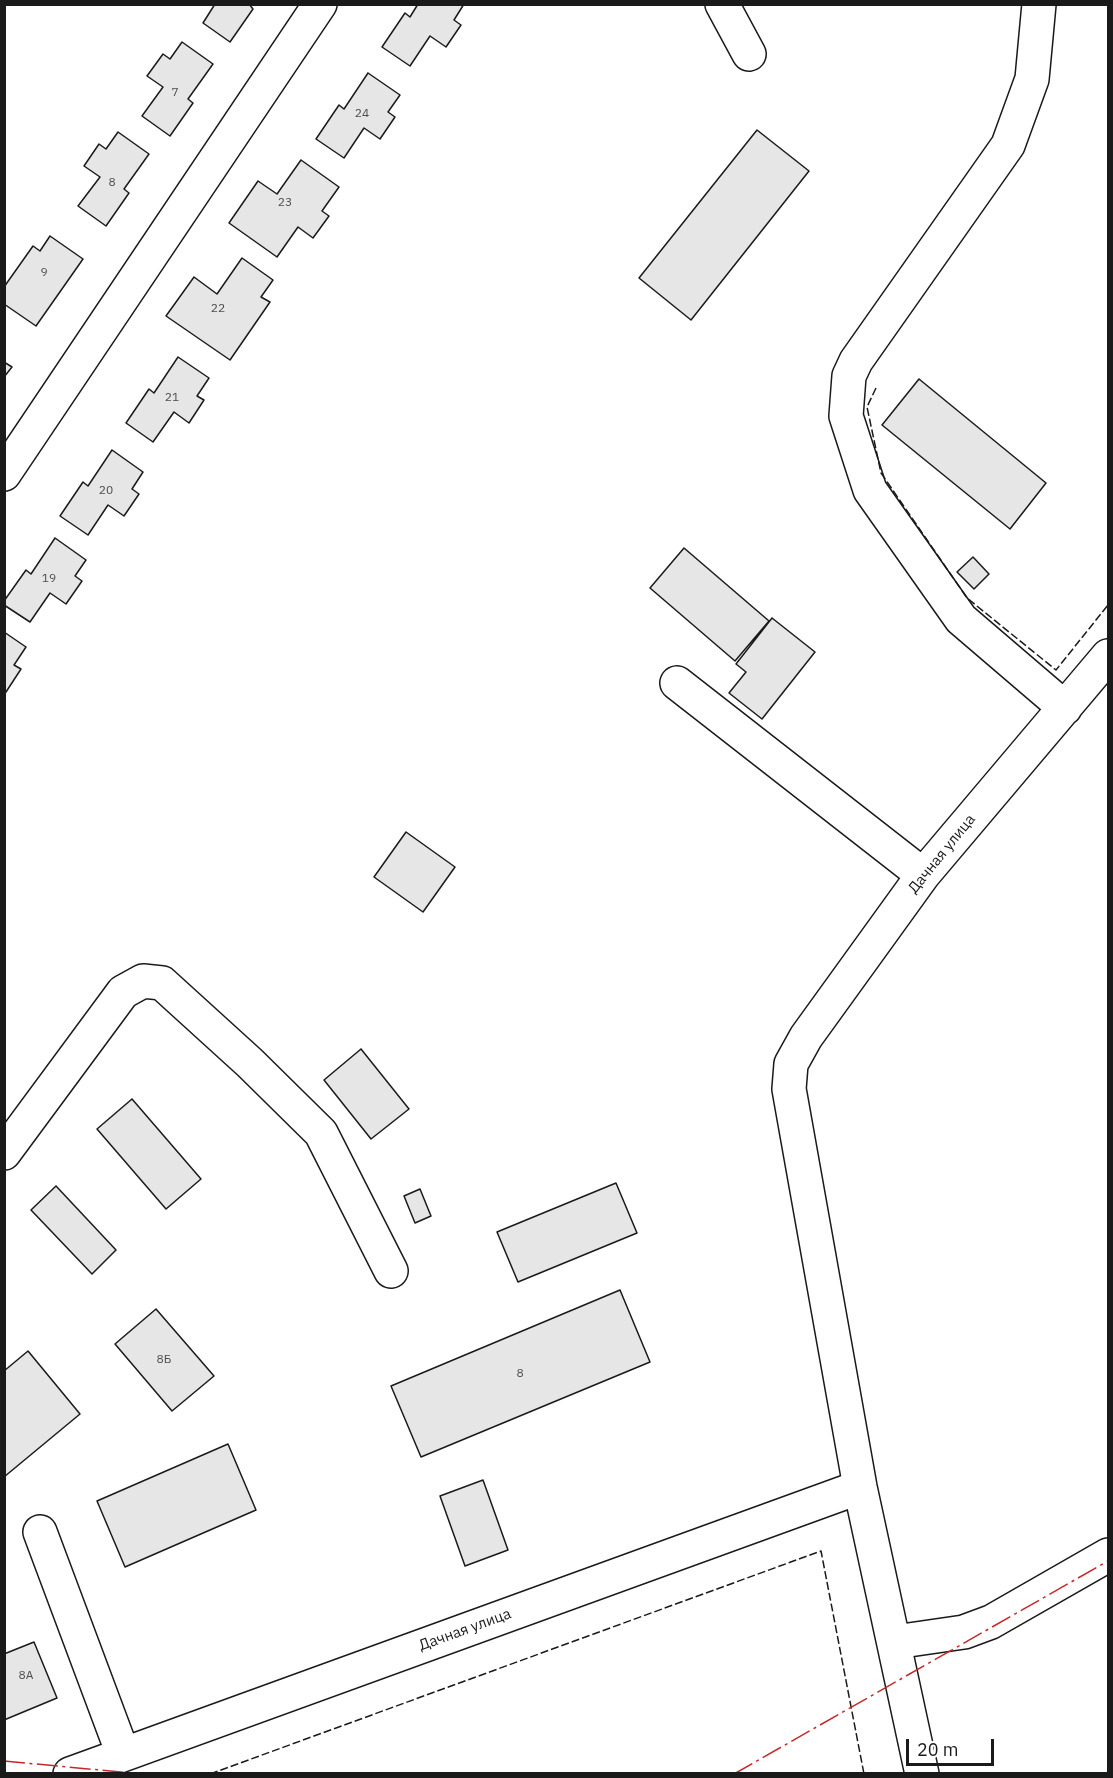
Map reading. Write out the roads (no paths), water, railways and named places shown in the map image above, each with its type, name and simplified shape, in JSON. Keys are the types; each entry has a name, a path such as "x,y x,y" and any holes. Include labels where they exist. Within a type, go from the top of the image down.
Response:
{"street":[{"path":"4,474 320,4"},
{"path":"722,4 749,54"},
{"path":"1040,4 1032,79 1008,145 856,361 849,376 846,416 870,490 961,619 1065,708"},
{"name":"Дачная улица","path":"69,1773 860,1487 789,1089 792,1064 806,1037 923,875 1108,657"},
{"path":"677,683 923,875"},
{"path":"4,1153 123,992 143,981 162,983 250,1063 321,1133 391,1271"},
{"path":"860,1487 922,1773"},
{"path":"40,1532 123,1754"},
{"path":"895,1642 964,1632 991,1622 1108,1555"}]}
